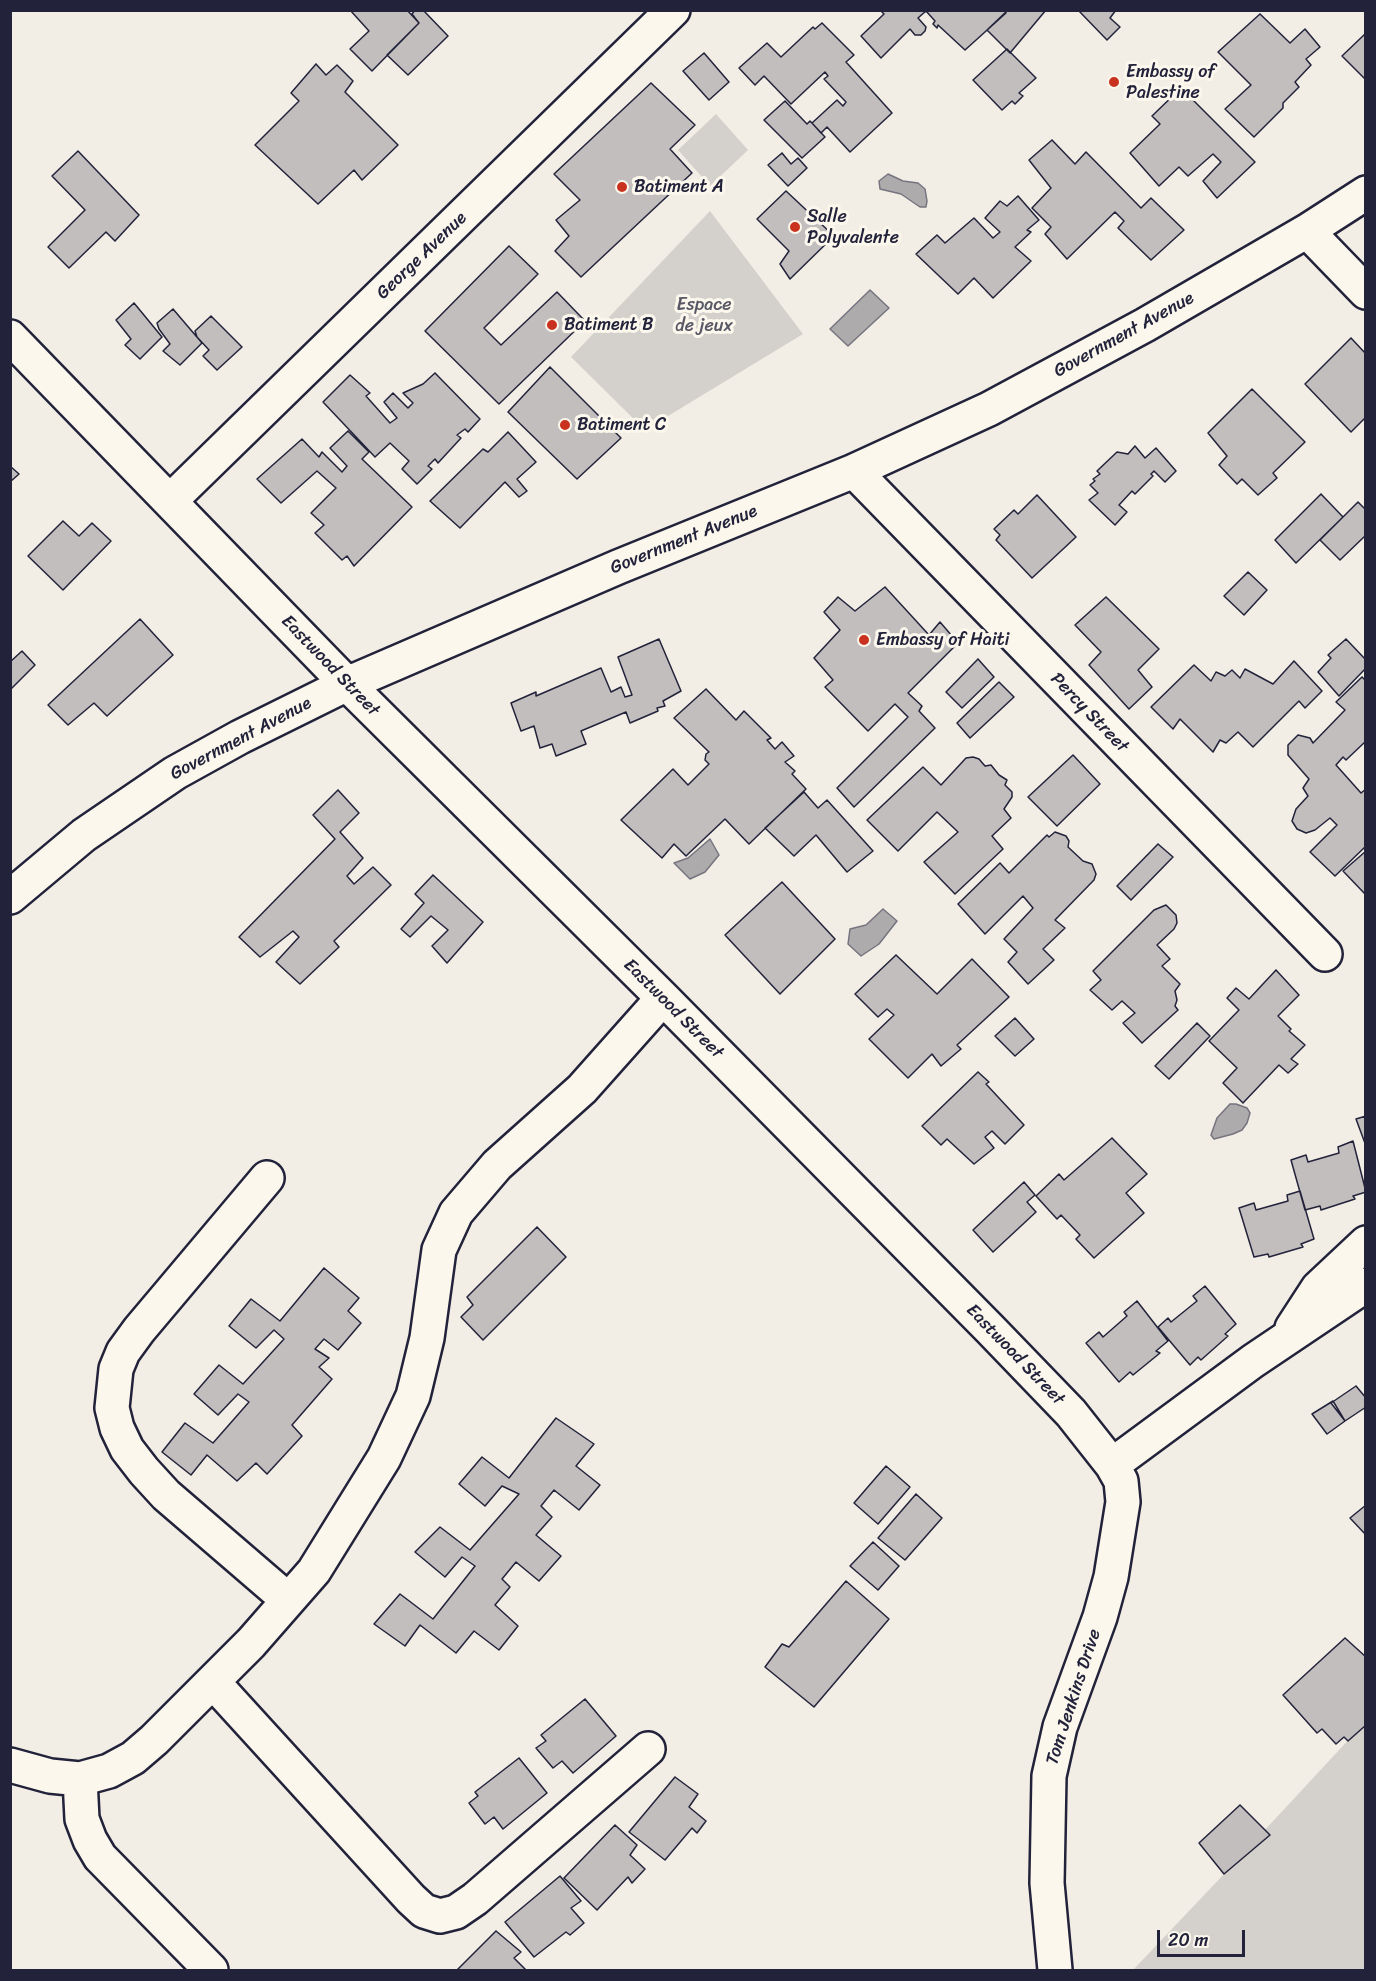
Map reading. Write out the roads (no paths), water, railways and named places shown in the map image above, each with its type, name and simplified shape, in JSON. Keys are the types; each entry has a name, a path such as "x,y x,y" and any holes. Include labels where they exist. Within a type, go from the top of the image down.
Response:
{"street":[{"name":"George Avenue","path":"170,501 673,10"},
{"name":"Government Avenue","path":"10,897 84,835 175,773 240,737 346,684 629,562 854,471 989,409 1145,325 1307,231 1365,193"},
{"path":"1307,231 1365,292"},
{"name":"Eastwood Street","path":"10,337 346,684 663,998 998,1337 1071,1413 1112,1465"},
{"name":"Percy Street","path":"854,471 1324,954"},
{"path":"10,1765 50,1776 80,1779 109,1771 133,1758 251,1643 314,1571 384,1458 413,1396 427,1338 439,1250 456,1213 497,1166 582,1089 663,998"},
{"path":"267,1178 123,1352 116,1369 112,1408 117,1428 128,1449 166,1495 288,1600"},
{"path":"1285,1339 1318,1288 1365,1243"},
{"path":"1112,1465 1285,1339 1365,1285"},
{"name":"Tom Jenkins Drive","path":"1054,1971 1047,1883 1049,1776 1060,1727 1112,1577 1123,1502 1121,1481 1112,1465"},
{"path":"213,1682 411,1899 424,1911 440,1916 456,1912 475,1899 648,1749"},
{"path":"80,1779 82,1819 100,1857 211,1971"}],"place":[{"name":"Embassy of Palestine","path":"1114,82"},
{"name":"Batiment A","path":"622,187"},
{"name":"Salle Polyvalente","path":"795,227"},
{"name":"Batiment B","path":"552,325"},
{"name":"Batiment C","path":"565,425"},
{"name":"Embassy of Haiti","path":"864,640"}],"park label":[{"name":"Espace de jeux","path":"704,315"}]}
